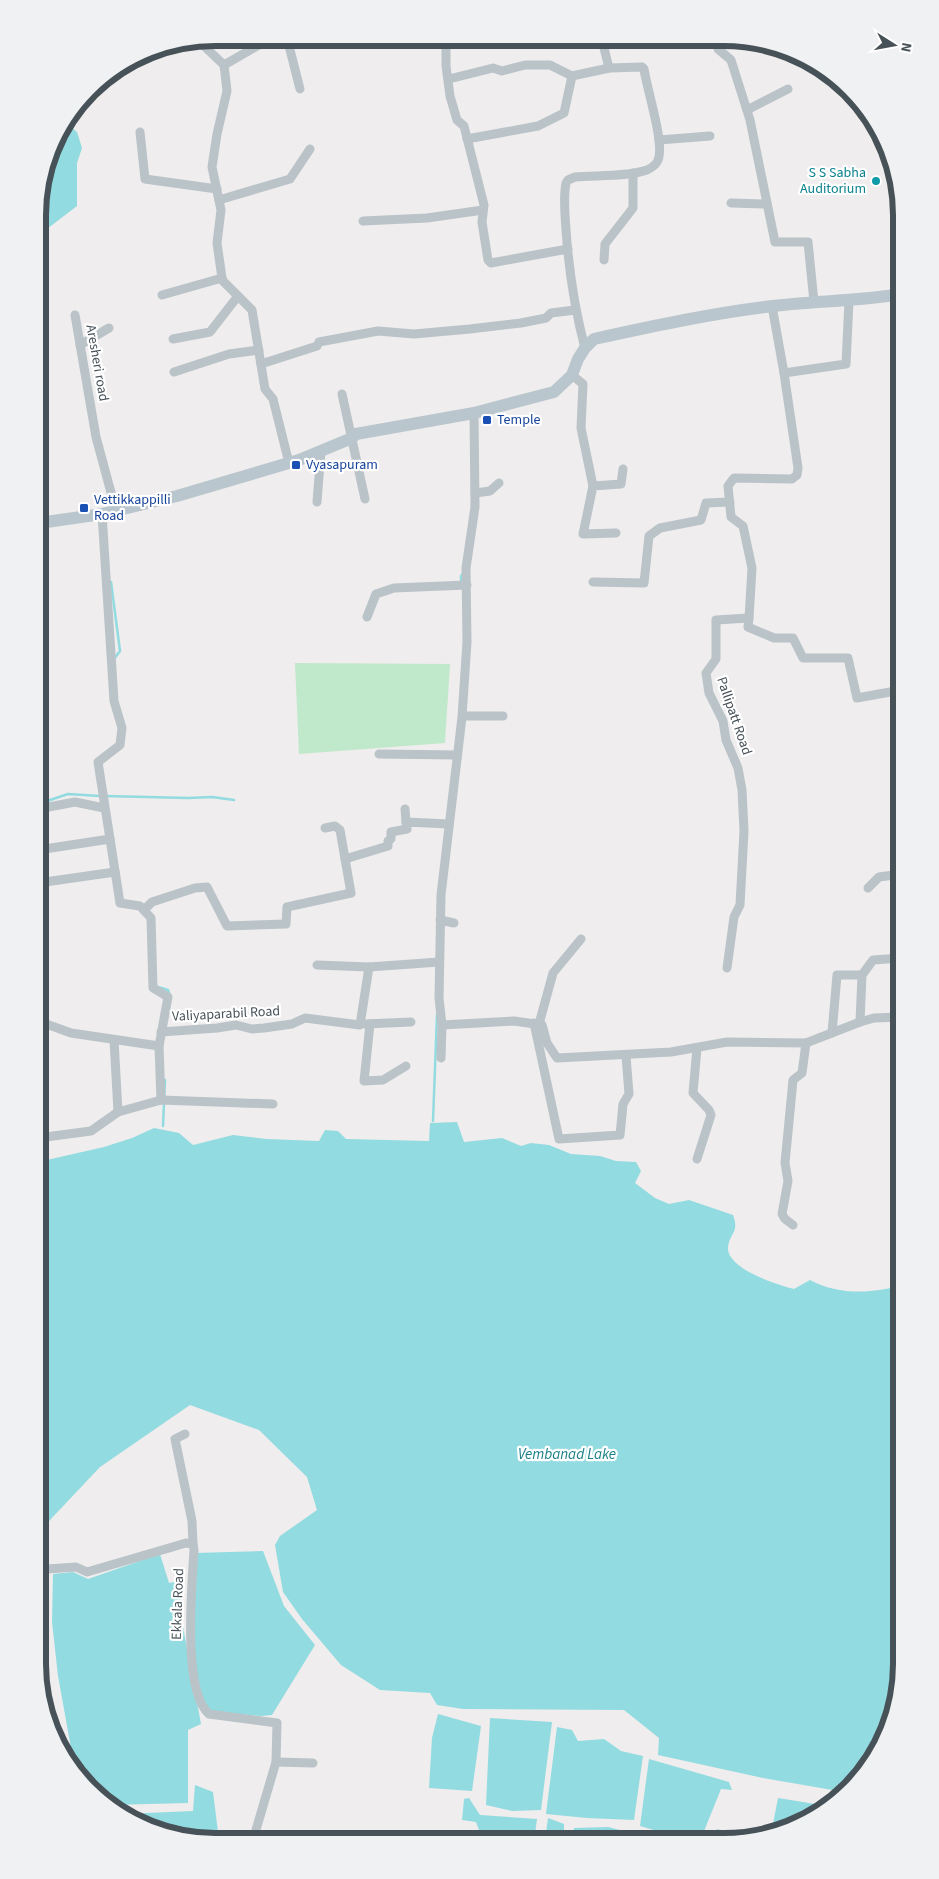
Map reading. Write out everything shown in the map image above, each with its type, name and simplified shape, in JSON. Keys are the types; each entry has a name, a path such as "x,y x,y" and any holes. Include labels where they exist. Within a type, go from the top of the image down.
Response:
{"main road":[{"path":"47,522 102,514 177,496 289,463 322,451 352,438 356,434 474,413 554,392 572,375 578,359 594,339 698,317 772,306 849,301 893,295"}],"street":[{"path":"604,46 609,68"},
{"path":"718,46 718,49 731,60 747,110 775,242 808,242 814,302"},
{"path":"205,47 224,65 227,90 212,167 221,210 217,243 222,278 252,310 265,389 273,399 289,463"},
{"path":"224,65 256,47"},
{"path":"289,47 300,89"},
{"path":"447,47 446,66 450,96 457,120 464,126 484,204 482,222 488,260 491,264 568,249"},
{"path":"449,79 494,68 502,70 525,65 550,65 572,76 609,68 642,67 644,69 660,140 658,162 649,169 633,173 575,177 568,180 565,187 568,249 575,310 585,348"},
{"path":"467,139 538,126 564,113 572,76"},
{"path":"747,110 788,89"},
{"path":"140,132 145,179 217,189"},
{"path":"660,140 710,136"},
{"path":"219,200 290,179 310,149"},
{"path":"604,260 605,244 633,208 633,173"},
{"path":"731,202 767,204"},
{"path":"363,221 427,218 483,210"},
{"path":"162,295 222,278"},
{"path":"173,339 210,332 238,296"},
{"path":"784,374 846,364 849,301"},
{"path":"772,306 798,468 797,475 792,479 734,478 728,486 731,517 743,526 752,568 748,627 774,638 793,638 803,658 848,658 857,698 893,692"},
{"path":"261,364 317,346 319,342 378,331 414,334 470,329 546,318 551,313 575,310"},
{"name":"Aresheri road","path":"75,315 93,417 106,478 116,511"},
{"path":"80,345 110,328"},
{"path":"174,372 229,354 259,350"},
{"path":"572,375 583,384 581,428 593,486 583,534 616,533"},
{"path":"342,394 365,498"},
{"path":"441,1058 442,1025 439,998 439,962 441,895 463,716 467,642 466,568 475,507 474,413"},
{"path":"317,502 322,451"},
{"path":"593,486 621,484 623,469"},
{"path":"475,493 490,491 499,483"},
{"path":"593,582 644,584 649,536 660,528 701,520 706,503 730,502"},
{"path":"102,514 114,701 122,728 120,744 98,762 120,903 140,906 151,918 153,988 168,997 159,1046 162,1100"},
{"path":"368,616 376,594 394,588 467,585"},
{"name":"Pallipatt Road","path":"727,968 734,917 740,905 744,830 742,790 738,768 726,740 722,721 709,693 706,674 716,659 716,620 748,618"},
{"path":"463,716 503,716"},
{"path":"379,754 457,755"},
{"path":"47,807 75,802 104,808"},
{"path":"345,858 388,846 392,832 407,830 405,809"},
{"path":"406,822 449,824"},
{"path":"144,910 152,902 195,888 207,887 227,926 286,924 287,907 351,893 340,830 335,826 325,828"},
{"path":"47,849 110,839"},
{"path":"47,882 115,872"},
{"path":"868,888 879,877 893,875"},
{"path":"440,920 454,923"},
{"path":"581,939 553,974 537,1023 558,1139 620,1135 623,1104 629,1094 626,1056"},
{"path":"860,1022 862,975 873,960 892,959"},
{"path":"317,965 369,967 439,962"},
{"path":"369,967 364,1081 383,1080 406,1066"},
{"path":"832,1033 837,975 862,975"},
{"path":"442,1025 514,1021 537,1023 542,1025 547,1043 557,1058 626,1056 697,1048 727,1042 806,1043 860,1022 874,1018 892,1017"},
{"name":"Valiyaparabil Road","path":"161,1032 236,1025 258,1029 292,1024 305,1018 365,1024 411,1022"},
{"path":"46,1024 71,1034 159,1046"},
{"path":"114,1040 118,1112"},
{"path":"792,1225 782,1214 788,1181 785,1163 793,1080 802,1073 806,1043"},
{"path":"697,1048 693,1092 710,1110 711,1115 697,1158"},
{"path":"46,1137 91,1131 118,1112 162,1100 273,1104"},
{"path":"185,1434 175,1439 192,1522 193,1544"},
{"name":"Ekkala Road","path":"47,1569 76,1567 88,1572 186,1543 193,1544 190,1635 197,1689 205,1710 210,1714 278,1723 276,1762 255,1833"},
{"path":"276,1762 313,1763"}],"green space":[{"path":"295,663 450,664 445,743 299,754"}],"water":[{"path":"71,127 77,132 82,148 77,163 77,206 47,229 47,204 55,161"},
{"name":"Vembanad Lake","path":"457,1122 464,1142 502,1138 521,1146 531,1143 549,1145 571,1154 600,1156 616,1161 636,1162 641,1171 635,1183 655,1198 669,1204 689,1200 733,1215 735,1229 728,1248 730,1256 744,1269 777,1284 794,1289 810,1280 843,1291 855,1292 892,1287 892,1675 884,1718 875,1738 858,1767 835,1790 763,1778 658,1755 659,1738 624,1710 463,1709 437,1705 430,1693 380,1690 341,1665 302,1619 283,1592 275,1545 280,1536 317,1510 307,1477 259,1430 190,1405 100,1467 46,1526 46,1160 104,1147 132,1138 154,1128 179,1133 193,1145 233,1135 266,1139 319,1141 325,1130 338,1131 346,1139 429,1141 430,1123"},
{"path":"263,1551 284,1606 315,1645 272,1715 210,1712 202,1696 197,1677 192,1635 195,1553"},
{"path":"160,1554 169,1583 182,1581 181,1616 201,1724 188,1730 188,1803 123,1805 112,1798 96,1783 81,1767 72,1752 58,1676 52,1622 53,1574 73,1572 88,1579"},
{"path":"438,1714 481,1726 472,1791 429,1788 432,1738"},
{"path":"490,1718 552,1722 541,1810 512,1811 486,1805"},
{"path":"557,1727 572,1730 578,1741 604,1739 621,1751 643,1756 634,1820 546,1814"},
{"path":"649,1759 729,1782 732,1790 721,1789 703,1833 664,1833 640,1826"},
{"path":"195,1785 213,1792 218,1833 172,1827 138,1813 193,1811"},
{"path":"469,1798 480,1815 537,1819 535,1833 480,1833 476,1822 462,1820 464,1799"},
{"path":"778,1798 817,1804 798,1815 773,1825"},
{"path":"548,1818 564,1824 564,1833 546,1833"},
{"path":"608,1827 632,1833 573,1833 574,1828"},
{"path":"717,1829 731,1832 723,1833 715,1833"}],"waterway":[{"path":"461,583 461,576 464,573"},
{"path":"111,582 120,651 114,659"},
{"path":"47,801 68,794 100,796"},
{"path":"105,796 212,797 234,800"},
{"path":"158,987 168,990 170,996"},
{"path":"433,1121 437,1015"},
{"path":"163,1126 165,1080"}],"place":[{"name":"S S Sabha Auditorium","path":"876,181"},
{"name":"Temple","path":"487,420"},
{"name":"Vyasapuram","path":"296,465"},
{"name":"Vettikkappilli Road","path":"84,508"}]}
